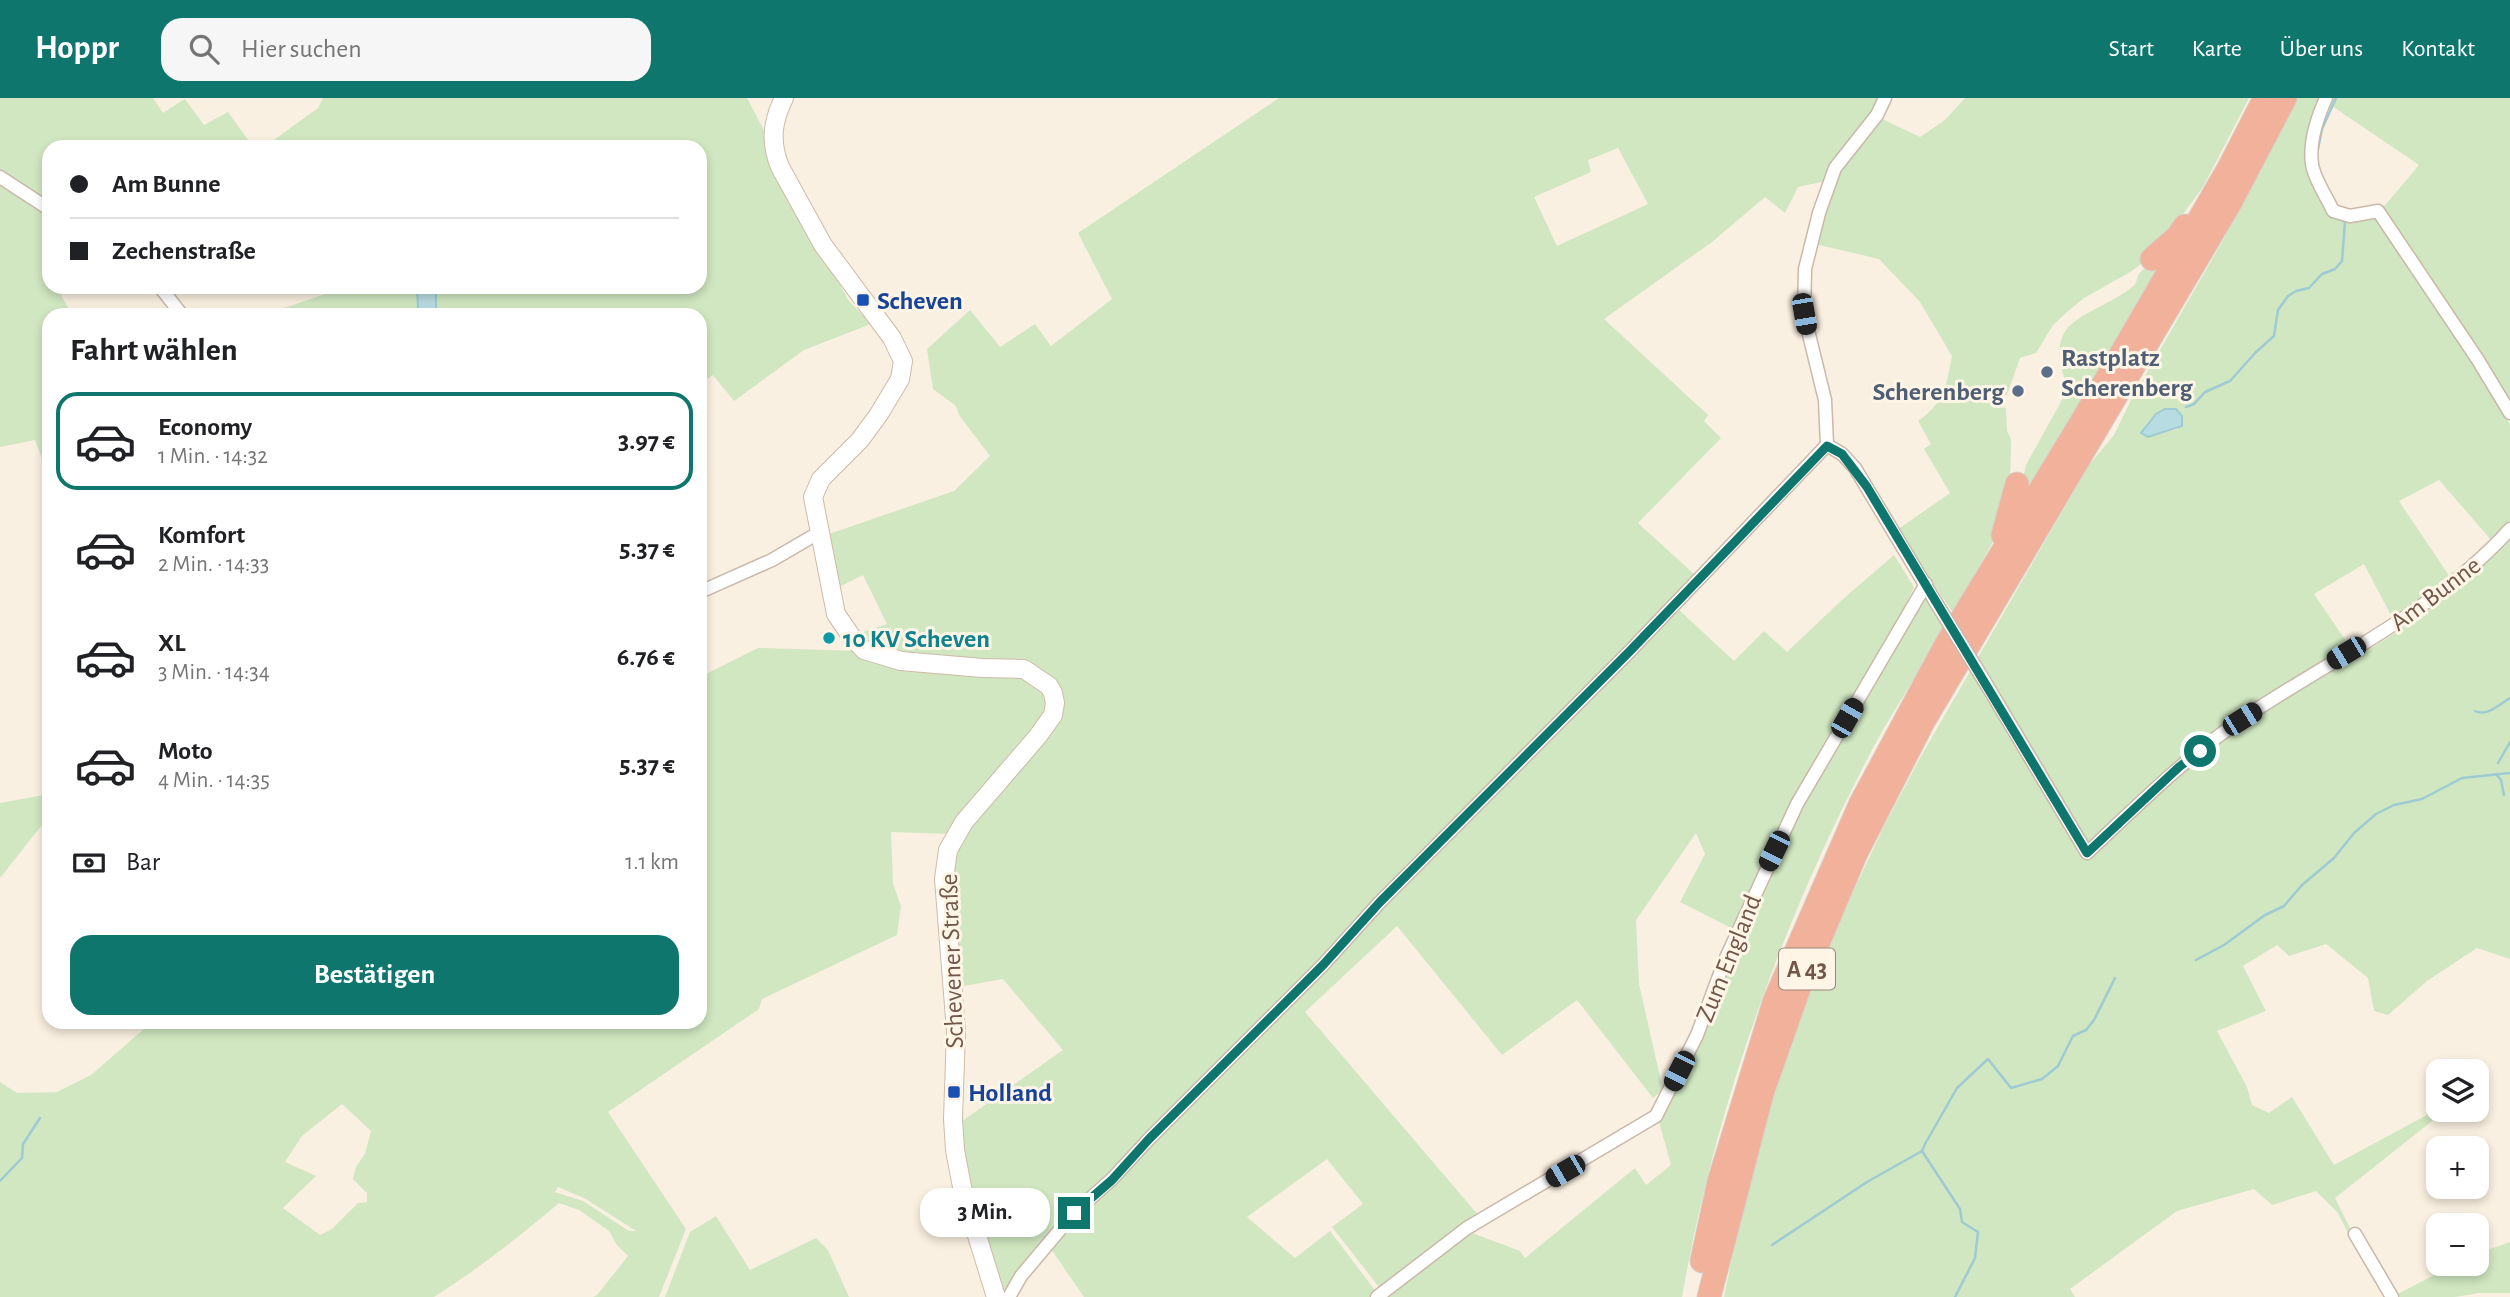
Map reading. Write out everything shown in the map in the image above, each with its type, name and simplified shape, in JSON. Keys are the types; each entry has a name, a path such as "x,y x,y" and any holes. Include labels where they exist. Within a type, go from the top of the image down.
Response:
{"highway":[{"name":"A 43","path":"1693,1297 1719,1182 1775,1000 1860,805 1946,645 2084,418 2229,168 2265,98"},
{"name":"A 43","path":"1709,1297 1762,1093 1798,988 1857,853 1923,722 2230,203 2285,98"},
{"path":"2152,259 2178,236 2229,168"},
{"path":"1988,577 2017,484"}],"main road":[{"name":"Schevener Straße","path":"784,98 774,119 772,132 775,155 780,167 823,245 892,338 901,354 903,373 860,440 817,486 813,498 836,614 864,650 901,662 1024,669 1049,686 1055,703 1053,715 1038,736 964,822 948,850 944,879 956,1031 953,1119 955,1150 962,1187 996,1297"}],"street":[{"path":"1009,1297 1021,1276 1074,1213 1112,1180 1149,1139 1323,965 1380,902 1629,652 1827,446 1825,400 1804,314 1805,269 1819,213 1835,168 1877,115 1885,98"},
{"path":"2326,98 2312,143 2312,167 2333,211 2350,216 2378,211 2479,360 2510,413"},
{"path":"0,177 42,204"},
{"path":"166,294 176,308"},
{"path":"1827,446 1842,454 1854,468 1926,583"},
{"name":"Am Bunne","path":"1926,583 2087,853 2179,767 2242,719 2418,610 2489,553 2510,529"},
{"path":"707,589 772,560 820,532"},
{"name":"Zum England","path":"1377,1297 1467,1228 1656,1116 1697,1035 1725,960 1797,804 1926,583"},
{"path":"2355,1234 2392,1297"}],"green space":[{"path":"0,98 153,98 163,113 185,99 204,125 228,112 248,140 42,140 42,294 63,294 61,296 69,308 42,308 42,458 35,440 0,447"},
{"path":"323,98 747,98 767,136 795,206 849,301 871,324 804,350 734,401 713,375 707,379 707,308 284,308 325,294 707,294 707,140 274,140 318,108"},
{"path":"1279,98 1880,98 1826,181 1798,187 1785,213 1765,197 1712,242 1604,319 1708,415 1704,421 1721,438 1638,523 1695,575 1375,901 1677,608 1734,661 1764,631 1787,652 1894,555 1914,587 1886,648 1924,594 1944,629 1873,748 1840,813 1782,947 1756,1015 1713,1155 1682,1297 1382,1297 1467,1231 1520,1251 1525,1258 1635,1168 1646,1185 1671,1165 1658,1118 1737,931 1680,902 1705,854 1696,833 1636,920 1639,984 1663,1090 1653,1098 1577,1000 1502,1055 1397,926 1305,1012 1479,1216 1382,1291 1332,1227 1363,1204 1327,1159 1247,1217 1295,1258 1330,1231 1377,1293 1372,1297 1084,1297 1051,1249 1096,1201 1085,1196 1003,1297 970,1197 958,1124 1063,1050 1003,979 958,987 950,916 952,850 1041,738 1051,684 959,662 866,646 854,635 887,624 863,575 835,589 829,534 954,491 990,456 959,415 956,406 933,389 927,349 970,310 1000,347 1035,324 1051,346 1112,299 1078,233","holes":["1618,148 1648,204 1557,246 1534,197 1591,172 1588,160"]},
{"path":"1965,98 2249,98 2203,187 2153,255 2132,271 2084,298 2067,312 2053,325 2036,353 2020,358 2007,395 1995,394 1993,406 2006,408 2007,431 2011,439 2010,489 1994,540 1953,613 1897,530 1950,493 1924,449 1931,444 1918,421 1934,407 1943,393 1952,356 1920,302 1879,259 1815,244 1837,170 1878,117 1920,137 1945,120"},
{"path":"2297,98 2510,98 2510,406 2382,209 2419,165 2332,106 2319,121 2309,166 2332,212 2367,213 2377,220 2481,370 2510,425 2510,521 2492,541 2439,480 2399,501 2450,577 2393,619 2364,564 2314,594 2357,657 2419,618 2510,535 2510,959 2477,948 2427,981 2388,1015 2374,1011 2368,978 2326,944 2289,956 2277,945 2243,966 2266,1011 2217,1031 2247,1087 2252,1105 2269,1113 2292,1097 2334,1165 2426,1115 2426,1122 2431,1122 2335,1198 2350,1228 2350,1237 2338,1213 2316,1191 2272,1205 2254,1189 2177,1211 2070,1289 2075,1297 1724,1297 1743,1202 1762,1131 1807,998 1834,932 1884,826 1920,758 2089,465 2114,435 2131,400 2222,242","holes":["2164,409 2176,409 2178,429 2148,437 2142,433 2147,423"]},
{"path":"2173,247 2015,512 2026,465 2068,389 2061,365 2060,347 2064,334 2083,316 2133,286 2142,270"},
{"path":"758,648 861,651 1023,671 1046,687 1051,714 952,834 891,832 893,884 901,906 897,935 762,999 759,1009 608,1112 686,1229 659,1297 593,1297 628,1256 617,1245 609,1231 579,1210 559,1203 498,1252 434,1297 0,1297 0,1082 17,1093 57,1092 91,1075 144,1029 707,1029 707,674","holes":["342,1104 371,1131 365,1154 356,1167 353,1179 367,1193 367,1202 358,1203 332,1229 320,1235 283,1208 316,1176 285,1162 302,1136","558,1187 586,1199 636,1231 629,1231 583,1201 555,1192"]},
{"path":"42,795 42,825 0,878 0,803"},
{"path":"716,1216 750,1270 816,1238 828,1250 849,1297 665,1297 690,1232"},
{"path":"2510,1242 2510,1293 2479,1293 2455,1297 2400,1297 2398,1294 2432,1276 2489,1276 2489,1249"}],"water":[{"path":"417,294 436,294 436,308 418,308"},
{"path":"2165,409 2176,409 2182,416 2182,426 2148,437 2141,433 2156,414"}],"waterway":[{"path":"2318,149 2322,129 2336,98"},
{"path":"2186,407 2194,404 2205,392 2230,381 2274,336 2278,310 2288,296 2309,288 2322,274 2335,269 2342,261 2345,222 2339,218"},
{"path":"2475,711 2489,711 2510,698"},
{"path":"2498,763 2510,742"},
{"path":"2196,960 2224,945 2265,915 2284,906 2302,885 2334,858 2354,833 2376,814 2394,805 2422,799 2462,778 2510,773"},
{"path":"2496,774 2501,780 2504,795"},
{"path":"1955,1297 1975,1258 1978,1232 1962,1222 1960,1209 1922,1151 1925,1144 1957,1088 1988,1059 2011,1088 2042,1079 2058,1066 2073,1036 2086,1030 2094,1020 2115,978"},
{"path":"0,1181 22,1158 23,1144 40,1118"},
{"path":"1772,1245 1867,1182 1922,1151"}],"place":[{"name":"Scheven","path":"863,300"},
{"name":"Rastplatz Scherenberg","path":"2047,372"},
{"name":"Scherenberg","path":"2018,391"},
{"name":"10 KV Scheven","path":"829,638"},
{"name":"Holland","path":"954,1092"}],"route":[{"path":"1074,1213 1112,1180 1149,1139 1323,965 1364,918 1629,652 1827,446 1842,454 1867,487 2087,853 2179,767 2200,751"}]}
